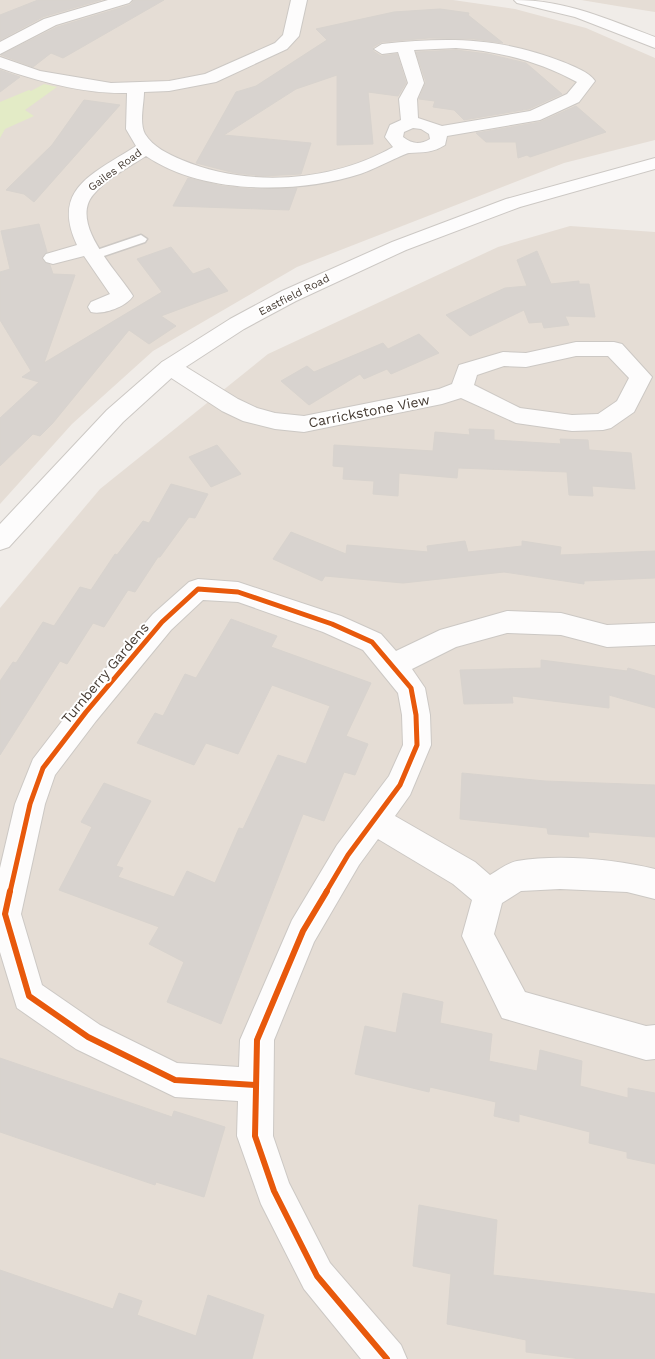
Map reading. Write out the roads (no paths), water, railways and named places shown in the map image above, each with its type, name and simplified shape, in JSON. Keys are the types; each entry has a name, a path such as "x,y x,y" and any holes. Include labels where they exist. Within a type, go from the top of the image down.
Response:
{"street":[{"path":"0,49 50,22 124,0"},
{"path":"0,62 46,77 111,88 169,86 210,78 281,46 291,36 299,0"},
{"path":"522,0 580,14 655,43"},
{"path":"382,49 467,44 530,56 564,68 587,81 573,98 534,116 438,132 429,125 410,123 401,126 394,134 396,142 406,147 416,148 431,146 438,141 438,132"},
{"path":"406,47 416,83 408,99 410,123"},
{"path":"136,87 135,131 146,148 170,162 204,173 254,180 297,182 387,159 406,147"},
{"name":"Gailes Road","path":"98,307 123,296 91,252 76,219 82,194 103,176 146,148"},
{"name":"Eastfield Road","path":"0,540 115,416 170,367 237,324 289,296 398,246 513,203 655,163"},
{"path":"53,258 91,252"},
{"path":"576,349 614,349 641,377 626,406 603,422 572,423 516,414 462,389 467,370 503,358 526,360 576,349"},
{"name":"Carrickstone View","path":"170,367 251,415 275,421 304,424 442,396 462,389"},
{"name":"Turnberry Gardens","path":"255,1084 175,1080 88,1037 29,996 8,958 4,914 30,804 43,768 86,712 162,622 198,590 238,592 332,624 372,642 411,688 416,715 417,745 400,785 348,855 303,931 257,1040 255,1084 254,1136 274,1191 317,1276 382,1357"},
{"path":"392,666 449,638 507,622 561,624 606,636 655,634"},
{"path":"374,820 464,873 489,894"},
{"path":"655,884 627,877 560,874 516,876 489,894 478,936 514,1006 646,1043 655,1042"}],"lane":[{"path":"91,252 141,239"}]}
